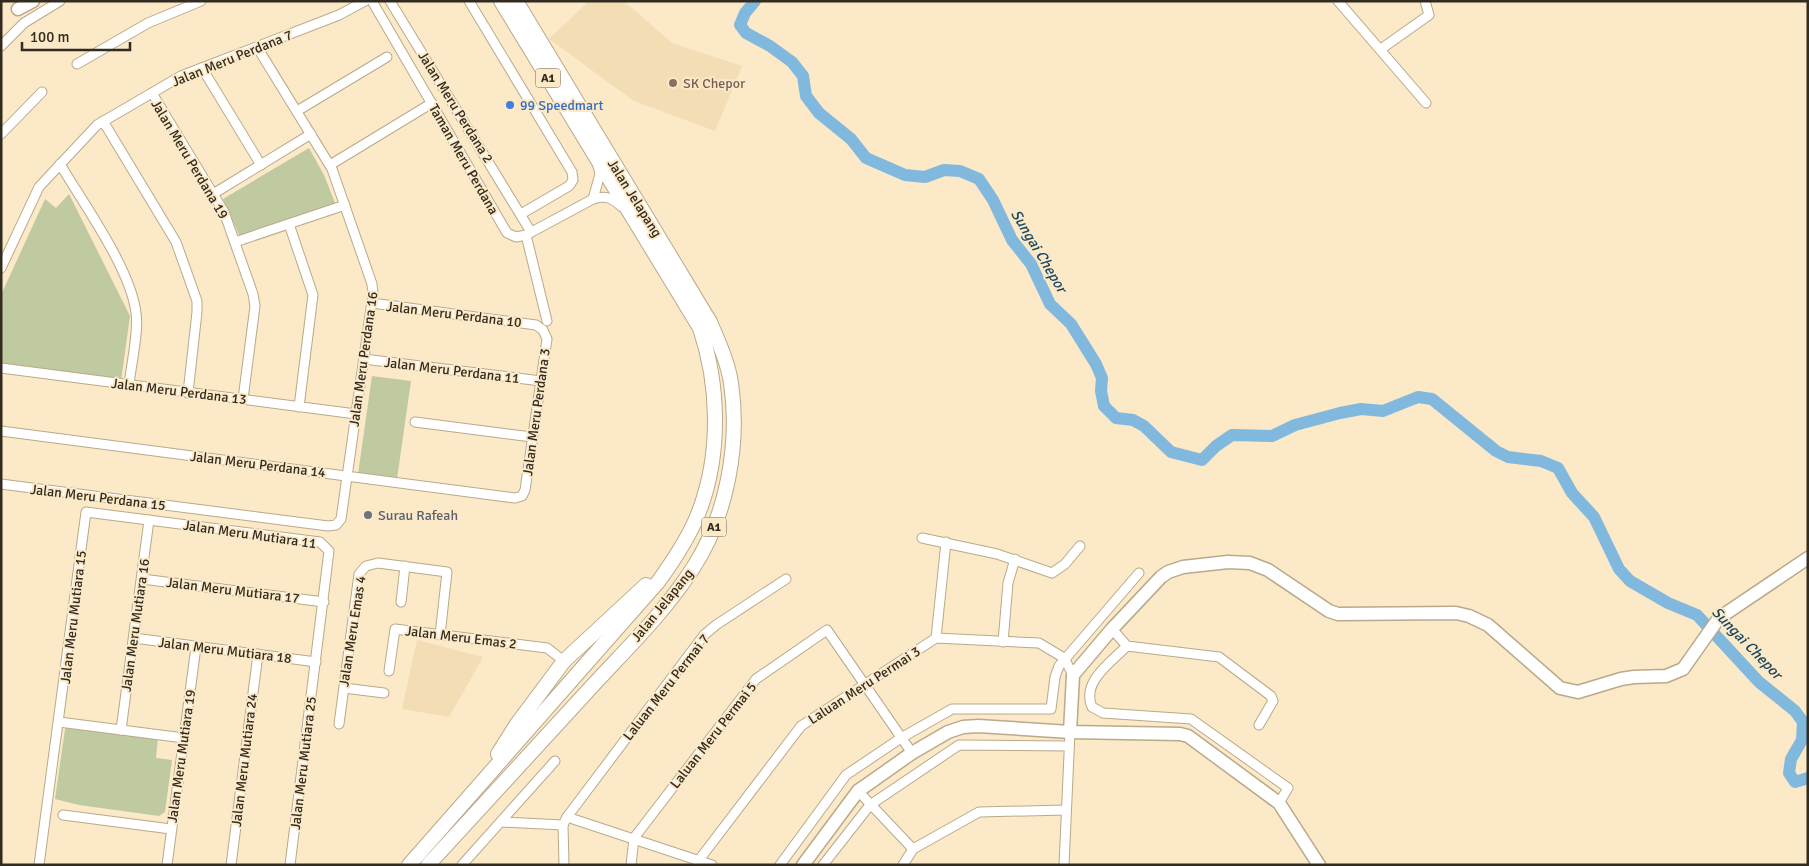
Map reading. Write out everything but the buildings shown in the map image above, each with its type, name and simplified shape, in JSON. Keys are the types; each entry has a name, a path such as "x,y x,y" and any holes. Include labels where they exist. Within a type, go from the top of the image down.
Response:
{"main road":[{"name":"Jalan Jelapang","path":"409,865 647,596 682,546 700,509 712,459 715,419 711,372 700,328 635,218 501,1"},
{"name":"Jalan Jelapang","path":"428,865 643,630 685,581 702,553 719,514 730,463 733,407 731,381 722,351 710,322 516,1"},
{"path":"479,785 517,724 564,661 643,588 682,546"}],"street":[{"path":"16,5 33,1"},
{"path":"1,46 24,23 60,1"},
{"path":"78,64 148,23 201,1"},
{"name":"Jalan Meru Perdana 7","path":"1,268 36,193 92,129 181,76 257,47 365,1"},
{"name":"Taman Meru Perdana","path":"372,1 507,234 516,237 528,233"},
{"name":"Jalan Meru Perdana 2","path":"390,1 521,214 528,233 548,321"},
{"path":"469,1 568,164 573,180 569,186 521,214"},
{"path":"1380,49 1428,14 1425,1"},
{"path":"1341,2 1426,103"},
{"name":"Jalan Meru Perdana 16","path":"257,47 330,165 372,284 372,303 340,519"},
{"path":"297,111 387,57"},
{"path":"410,68 426,59"},
{"path":"202,68 261,165"},
{"path":"1,134 42,92"},
{"name":"Jalan Meru Perdana 19","path":"152,93 227,219 255,300 243,400"},
{"path":"330,165 432,103"},
{"path":"103,121 176,242 196,301 197,312 188,393"},
{"path":"213,194 311,134"},
{"path":"593,199 600,174 595,156"},
{"path":"60,164 121,268 135,307 136,318 129,385"},
{"path":"528,233 593,199 604,196 613,199 635,218"},
{"path":"235,242 345,204"},
{"path":"289,224 313,295 299,406"},
{"name":"Jalan Meru Perdana 10","path":"372,303 536,325"},
{"name":"Jalan Meru Perdana 3","path":"515,498 524,493 547,339 543,330 536,325"},
{"name":"Jalan Meru Perdana 11","path":"364,359 541,381"},
{"name":"Jalan Meru Perdana 13","path":"1,368 356,414"},
{"path":"415,422 532,437"},
{"name":"Jalan Meru Perdana 14","path":"1,431 515,498"},
{"name":"Jalan Meru Perdana 15","path":"1,484 328,526 336,525 340,519"},
{"name":"Jalan Meru Mutiara 11","path":"86,512 320,542 326,547 330,555 316,662"},
{"name":"Jalan Meru Mutiara 15","path":"39,865 86,512"},
{"name":"Jalan Meru Mutiara 16","path":"121,730 149,520"},
{"path":"922,538 1015,559 1052,573 1065,564 1080,546"},
{"path":"946,542 936,638 1039,643 1064,658 1072,675 1064,865"},
{"path":"1072,675 1161,577 1168,572 1183,567 1228,562 1250,563 1268,570 1329,611 1338,614 1456,613 1470,616 1488,625 1560,688 1567,692 1578,692 1634,677 1666,676 1676,673 1690,662 1702,639 1719,618 1808,558"},
{"path":"1003,642 1008,583 1015,559"},
{"name":"Jalan Meru Emas 4","path":"338,724 361,569 372,563 448,572 440,635"},
{"path":"401,602 405,566"},
{"path":"780,865 846,775 901,738 952,709 1052,709 1056,671 1064,658 1139,574"},
{"name":"Jalan Meru Mutiara 17","path":"142,578 324,602"},
{"name":"Laluan Meru Permai 7","path":"565,821 704,635 786,579"},
{"name":"Jalan Meru Emas 2","path":"389,671 395,629 547,648 564,661"},
{"path":"1112,629 1127,646 1219,656 1271,696 1273,701 1259,725"},
{"name":"Laluan Meru Permai 5","path":"634,838 756,679 827,630 864,684"},
{"name":"Jalan Meru Mutiara 18","path":"134,638 316,662"},
{"name":"Laluan Meru Permai 3","path":"699,862 801,726 936,638"},
{"name":"Jalan Meru Mutiara 19","path":"167,865 196,646"},
{"path":"1127,646 1092,684 1089,693 1092,707 1103,713 1191,719 1288,788 1279,803"},
{"name":"Jalan Meru Mutiara 24","path":"231,865 258,654"},
{"name":"Jalan Meru Mutiara 25","path":"290,865 316,662"},
{"path":"864,684 912,753"},
{"path":"344,688 384,694"},
{"path":"59,722 184,738"},
{"path":"803,865 858,792 912,753 948,732 963,727 1070,732 1180,734 1188,736 1279,803 1319,865"},
{"path":"823,865 870,805 959,745 1069,746"},
{"path":"462,865 555,761"},
{"path":"858,792 913,849"},
{"path":"903,865 913,849 979,812 1066,810"},
{"path":"63,815 171,829"},
{"path":"501,822 565,821 634,838 712,865"},
{"path":"564,865 565,821"},
{"path":"631,865 634,838"}],"shaded area":[{"name":"SK Chepor","path":"589,1 624,1 672,43 742,66 715,131 634,101 549,39"},
{"path":"417,640 483,657 449,717 402,709"}],"green space":[{"path":"309,148 324,175 337,208 240,237 223,199"},
{"path":"69,194 130,316 121,381 1,364 1,295 45,199 56,208"},
{"path":"372,376 411,381 397,479 358,474"},
{"path":"70,726 158,737 156,758 172,760 165,812 159,816 79,805 55,799 65,729"}],"waterway":[{"name":"Sungai Chepor","path":"755,1 745,13 740,25 746,33 770,46 792,62 803,76 806,96 819,113 851,139 866,158 905,175 925,177 944,170 960,171 979,179 993,200 1012,240 1031,264 1050,304 1071,324 1096,364 1102,378 1101,391 1104,406 1116,418 1133,420 1144,426 1171,452 1202,460 1216,446 1232,435 1272,436 1295,425 1340,413 1361,409 1383,411 1418,397 1432,399 1496,451 1508,457 1541,461 1558,468 1572,493 1594,517 1619,569 1630,581 1668,603 1697,615 1759,682 1795,711 1803,722 1802,740 1791,759 1789,773 1795,782 1808,778"}],"place":[{"name":"SK Chepor","path":"673,83"},
{"name":"99 Speedmart","path":"510,105"},
{"name":"Surau Rafeah","path":"368,515"}]}
